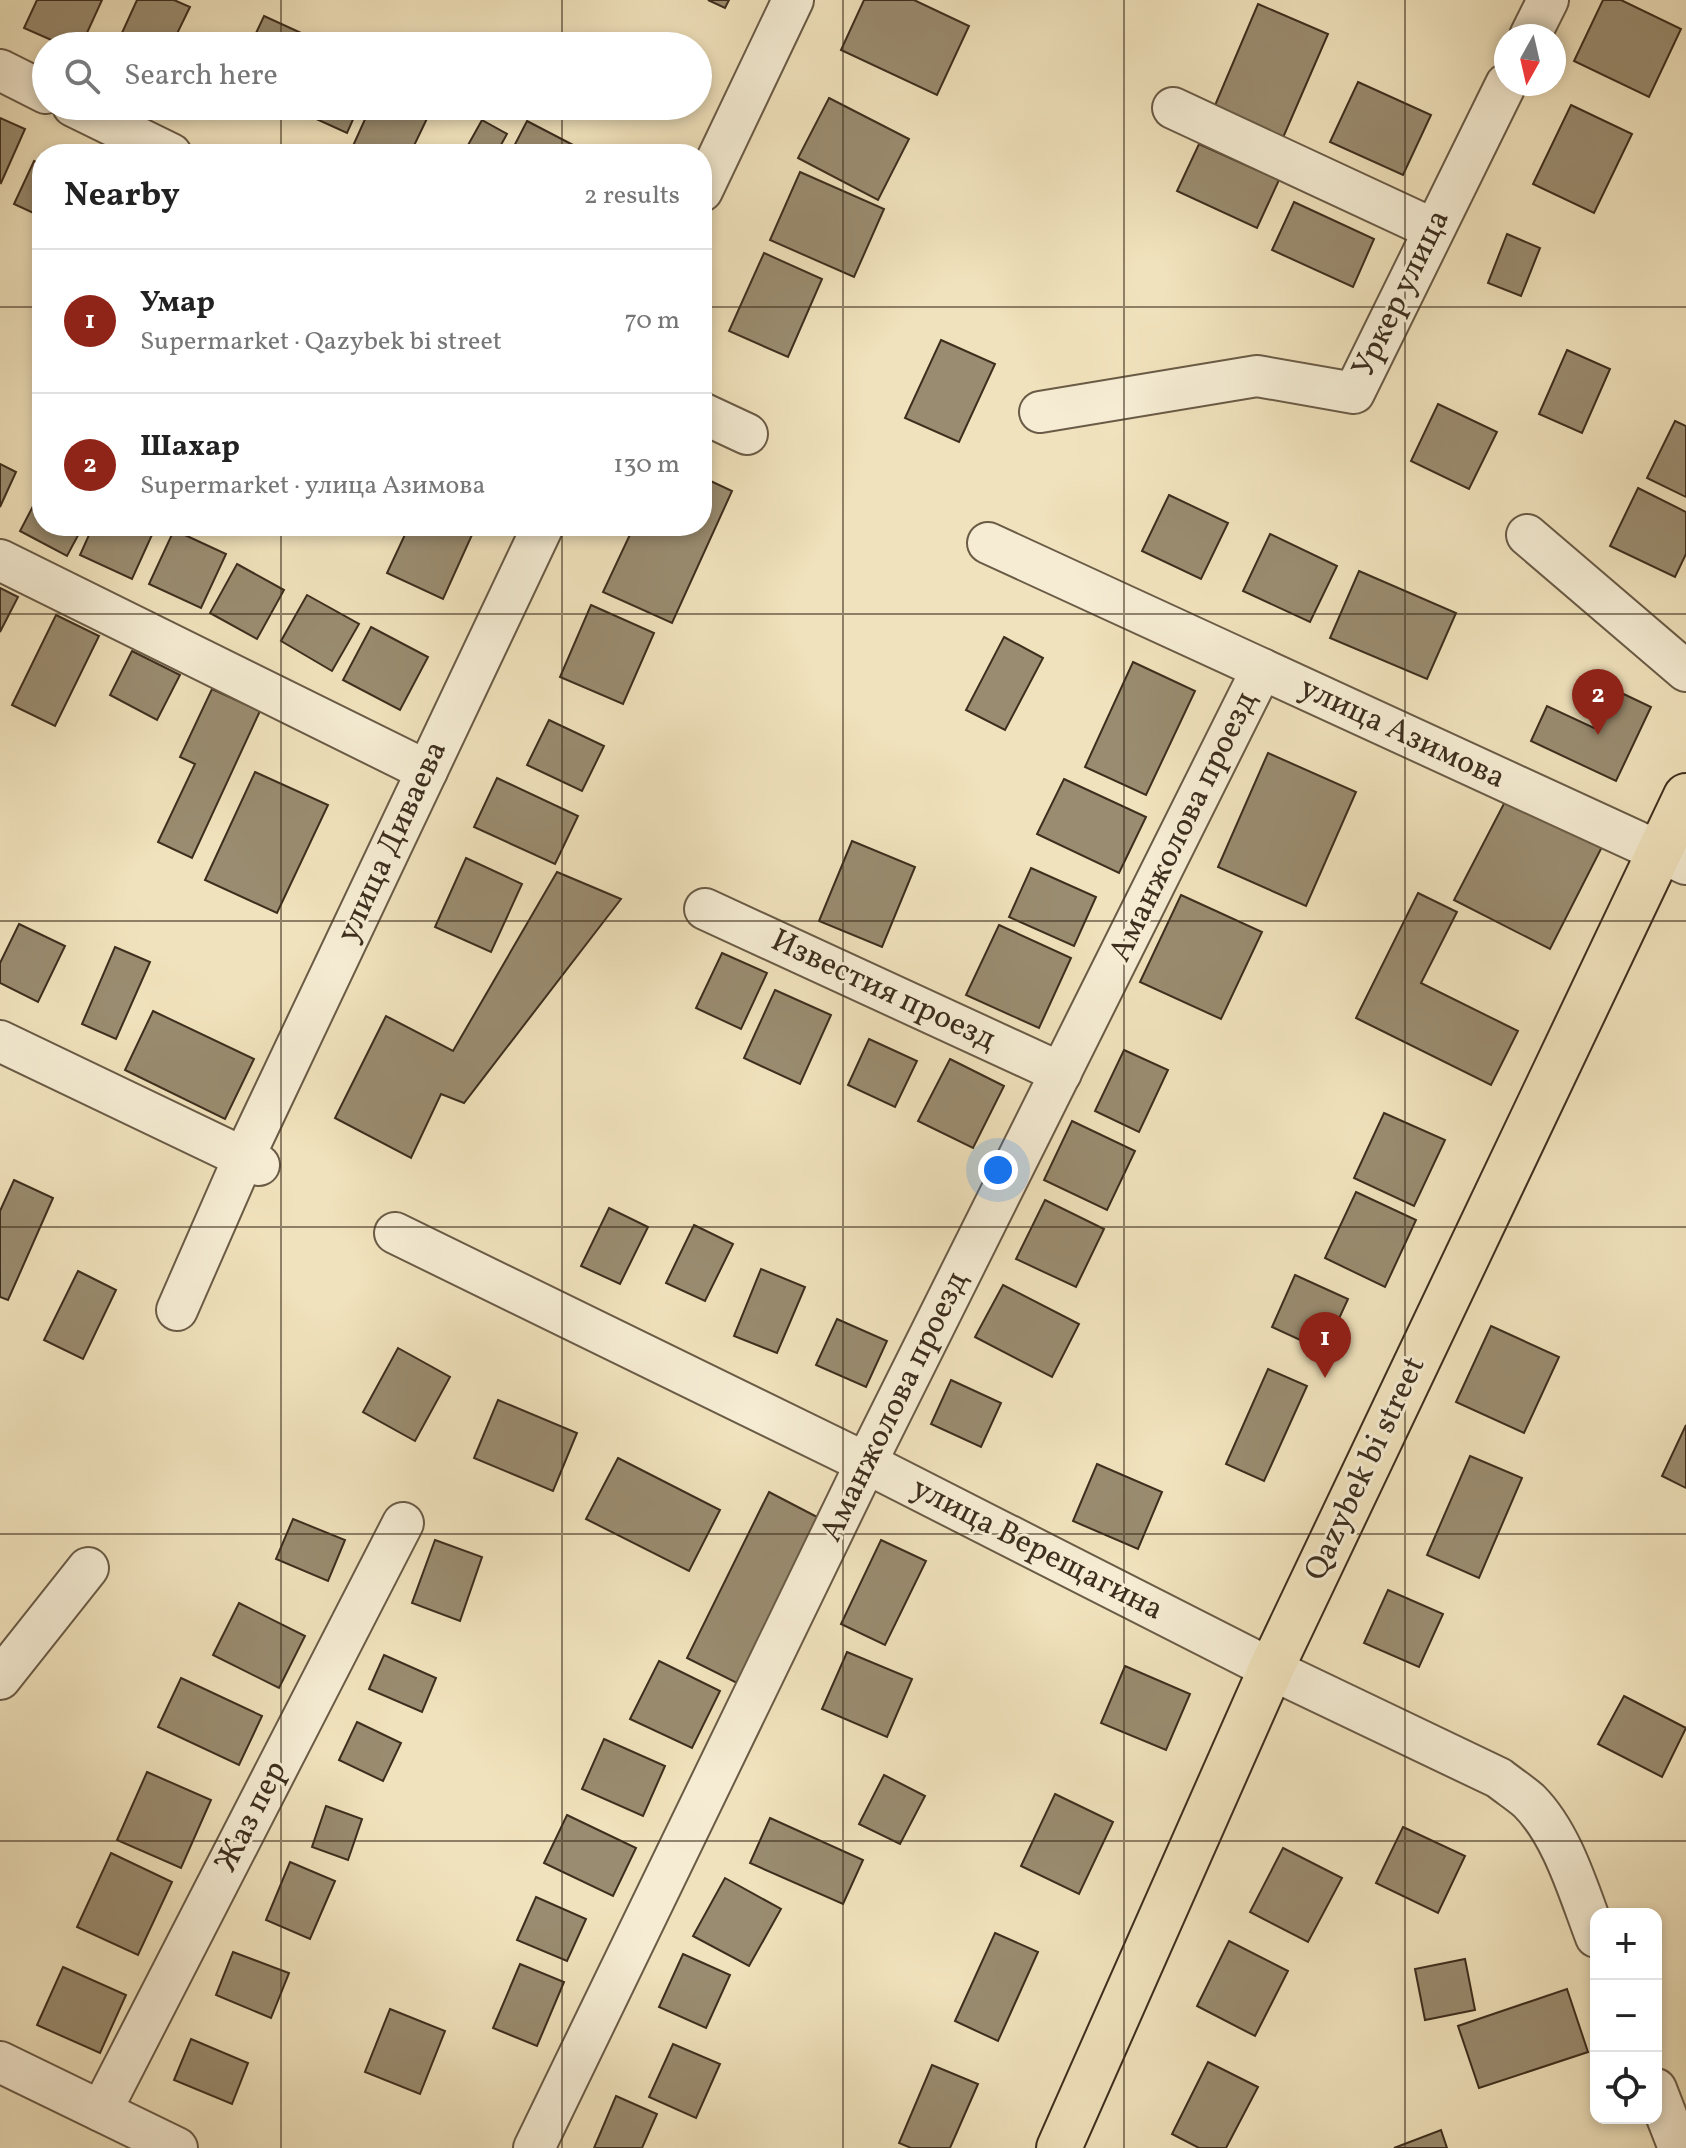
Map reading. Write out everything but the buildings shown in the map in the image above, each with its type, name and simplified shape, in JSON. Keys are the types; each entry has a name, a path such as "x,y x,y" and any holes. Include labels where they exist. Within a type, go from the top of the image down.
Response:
{"main road":[{"name":"Qazybek bi street","path":"1059,2148 1271,1669 1673,858 1686,796"}],"street":[{"path":"712,170 793,0"},
{"path":"1536,24 1548,0"},
{"path":"0,70 32,86"},
{"name":"Уркер улица","path":"1040,412 1257,376 1354,393 1500,96"},
{"path":"1173,108 1433,229"},
{"path":"102,120 151,144"},
{"path":"712,418 747,434"},
{"path":"1527,535 1686,671"},
{"name":"улица Диваева","path":"177,1310 251,1161 427,771 538,536"},
{"name":"улица Азимова","path":"988,543 1673,858"},
{"path":"0,560 427,771"},
{"name":"Аманжолова проезд","path":"534,2148 866,1463 1262,669"},
{"name":"Известия проезд","path":"705,909 1061,1073"},
{"path":"0,1041 251,1161"},
{"name":"улица Верещагина","path":"395,1233 866,1463 1271,1669 1499,1778 1529,1801 1548,1825 1562,1850 1590,1922"},
{"name":"Жаз пер","path":"101,2111 403,1523"},
{"path":"0,1679 88,1568"},
{"path":"0,2062 177,2148"},
{"path":"1662,2104 1679,2148"}],"place":[{"name":"Шахар","path":"1598,735"},
{"name":"Умар","path":"1325,1378"}]}
